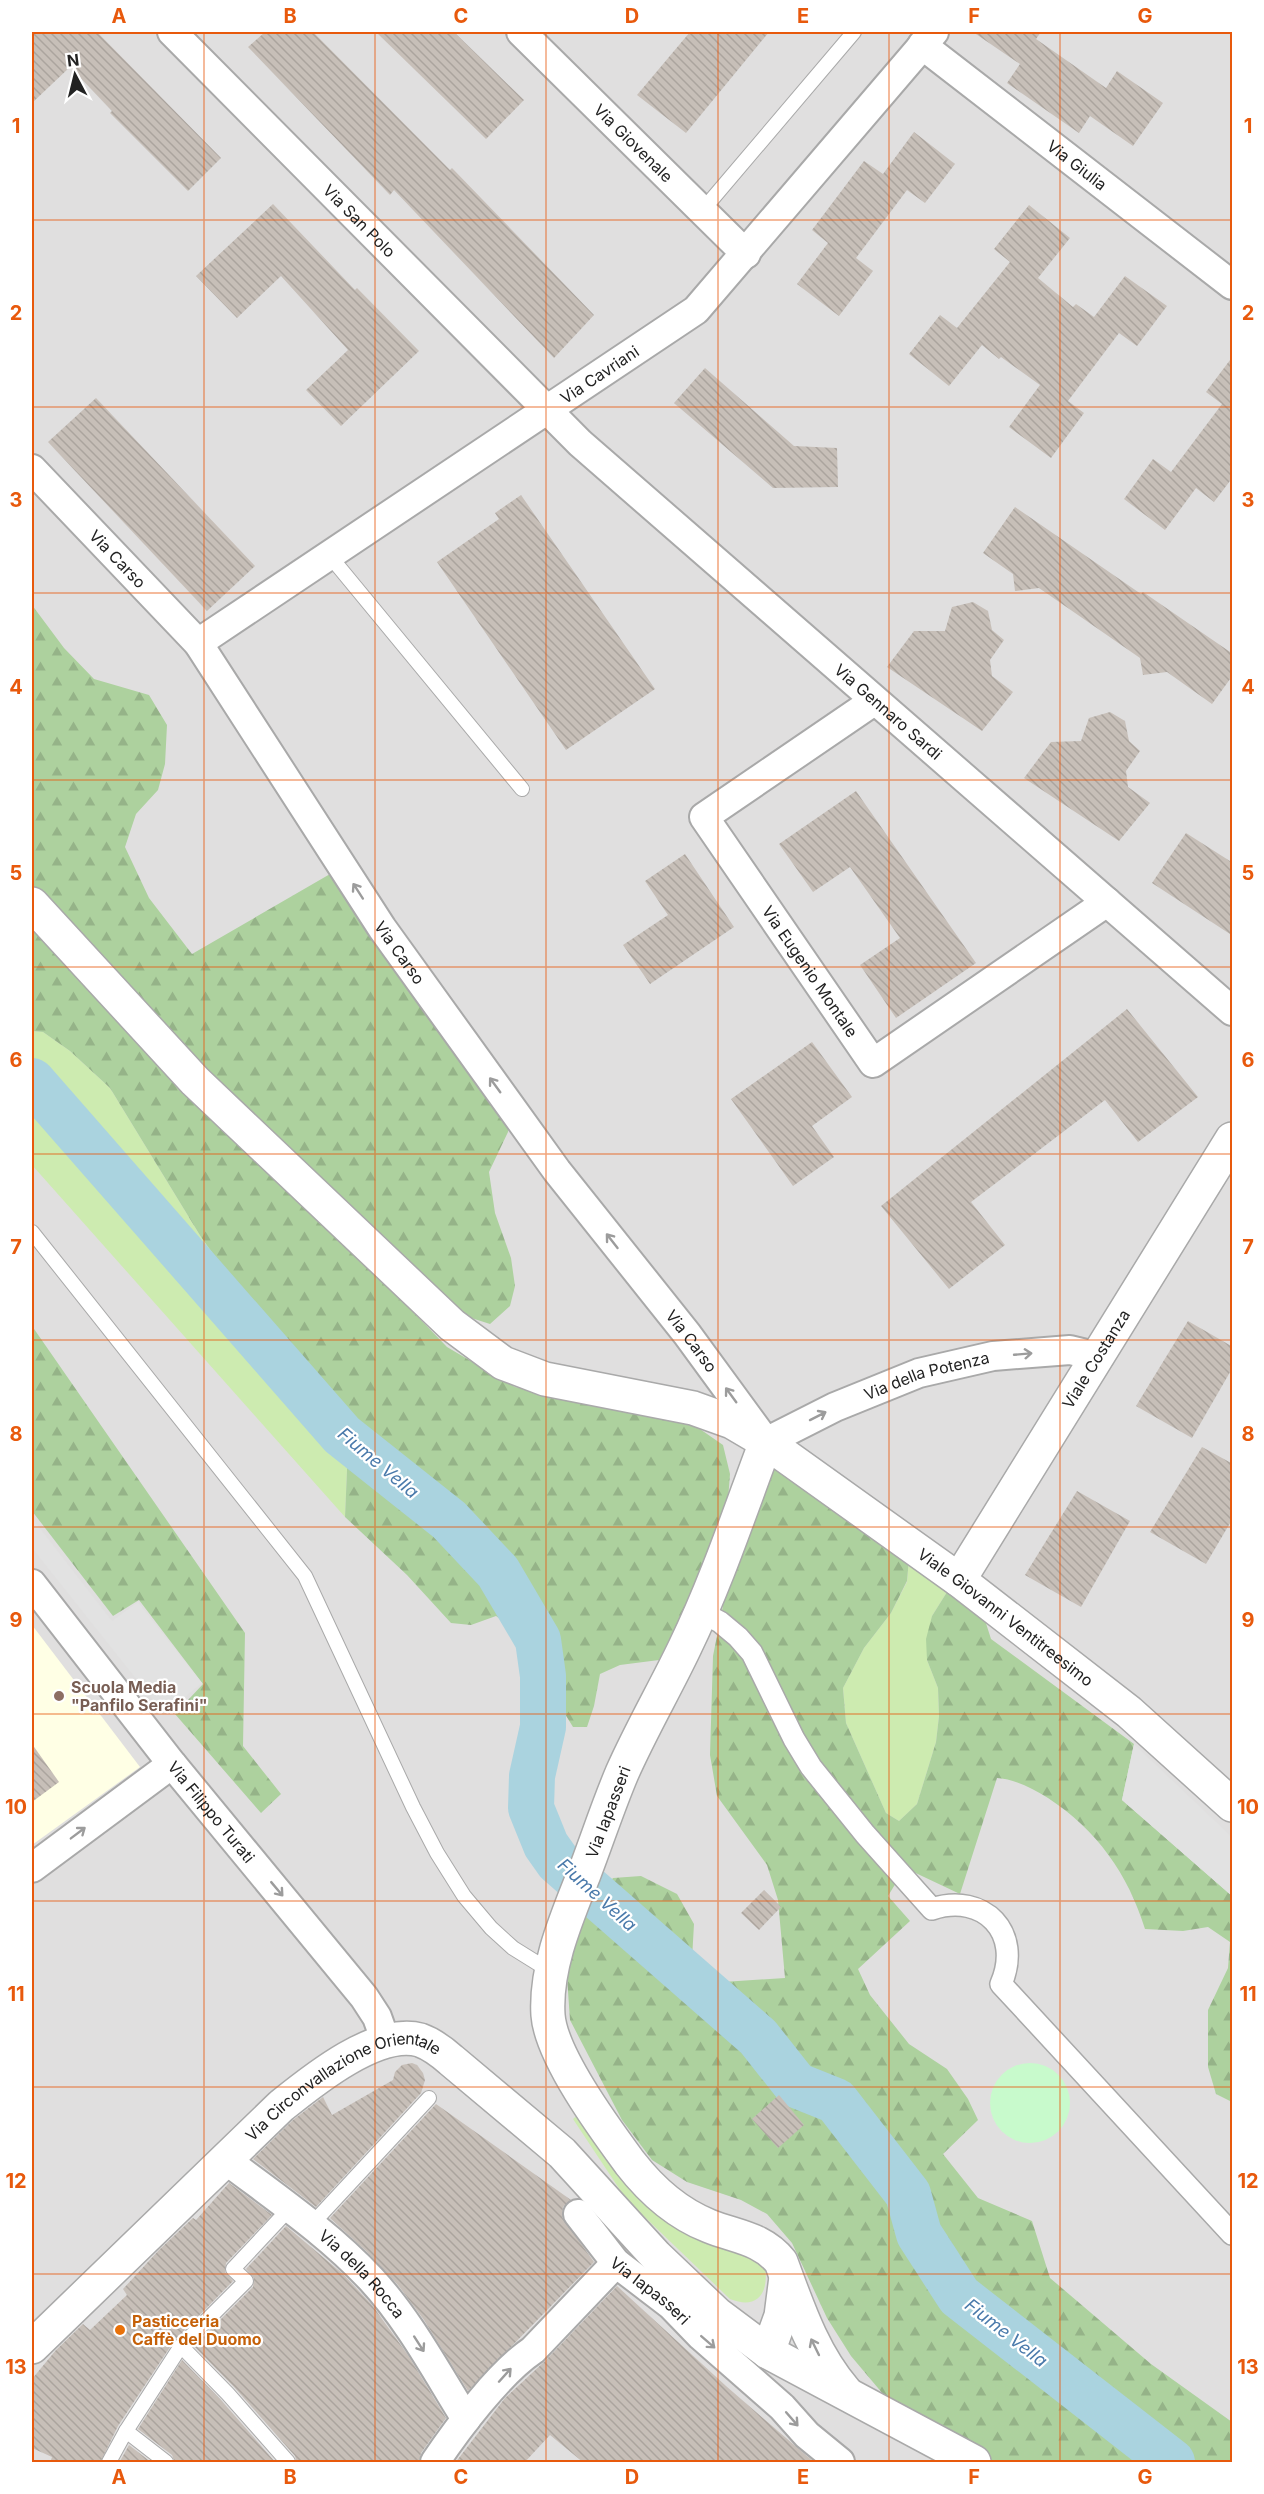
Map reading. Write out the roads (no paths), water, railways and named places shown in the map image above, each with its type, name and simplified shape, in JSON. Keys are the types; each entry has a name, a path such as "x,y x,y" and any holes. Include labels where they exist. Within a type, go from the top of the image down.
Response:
{"street":[{"name":"Via Giovenale","path":"521,32 746,254"},
{"name":"Via San Polo","path":"179,34 502,362 547,411"},
{"name":"Via Cavriani","path":"198,643 696,310 928,38"},
{"name":"Via Giulia","path":"928,38 1233,285"},
{"name":"Via Gennaro Sardi","path":"547,411 580,443 874,701 1233,1011"},
{"name":"Via Carso","path":"32,469 198,643 382,928 557,1172 687,1335 766,1442"},
{"name":"Via Eugenio Montale","path":"874,701 704,817 873,1063 1107,902"},
{"name":"Viale Giovanni Ventitreesimo","path":"32,904 195,1081 452,1325 503,1363 545,1379 693,1408 732,1422 766,1442 959,1580 1129,1712 1233,1805"},
{"name":"Viale Costanza","path":"959,1580 1233,1139"},
{"name":"Via della Potenza","path":"766,1442 835,1407 919,1373 1004,1355 1070,1350 1099,1357"},
{"name":"Via Iapasseri","path":"766,1442 701,1612 622,1774 571,1907 552,1972 548,2016 555,2042 594,2111 650,2187 675,2209 708,2226 757,2242 772,2250 781,2262 818,2353 830,2374 848,2395"},
{"name":"Via Filippo Turati","path":"32,1584 172,1764 364,1997 377,2017 386,2042"},
{"path":"701,1612 729,1629 752,1653 794,1739 811,1767 865,1834 932,1909 946,1904 961,1904 983,1912 999,1927 1006,1940 1009,1955 1002,1984 1233,2234"},
{"path":"32,1868 172,1764"},
{"name":"Via Circonvallazione Orientale","path":"32,2347 281,2106 312,2081 341,2062 386,2042 404,2039 419,2040 451,2060 562,2153 656,2256 717,2314 759,2365 848,2395 974,2463"},
{"name":"Via della Rocca","path":"226,2160 301,2216 370,2279 398,2312 466,2419"},
{"path":"578,2214 616,2263"},
{"name":"Via Iapasseri","path":"435,2463 466,2419 520,2359 532,2350 616,2263 671,2305 700,2336 759,2365 782,2407 807,2435 840,2463"},
{"path":"759,2365 781,2316 786,2275"}],"lane":[{"path":"702,211 854,32"},
{"path":"329,555 522,789"},
{"path":"32,1232 305,1576 413,1806 437,1853 464,1896 491,1928 513,1948 552,1972"},
{"path":"109,2463 126,2431 181,2346 246,2281 233,2269 301,2216 429,2098"},
{"path":"181,2346 228,2394 288,2463"},
{"path":"126,2431 166,2463"}],"waterway":[{"name":"Fiume Vella","path":"32,1081 342,1435 449,1520 498,1572 538,1640 543,1676 543,1727 532,1776 531,1808 546,1845 558,1862 758,2037 796,2085 836,2101 908,2194 919,2234 959,2296 1172,2462"}],"place":[{"name":"Scuola Media \"Panfilo Serafini\"","path":"59,1696"},
{"name":"Pasticceria Caffè del Duomo","path":"120,2330"}]}
